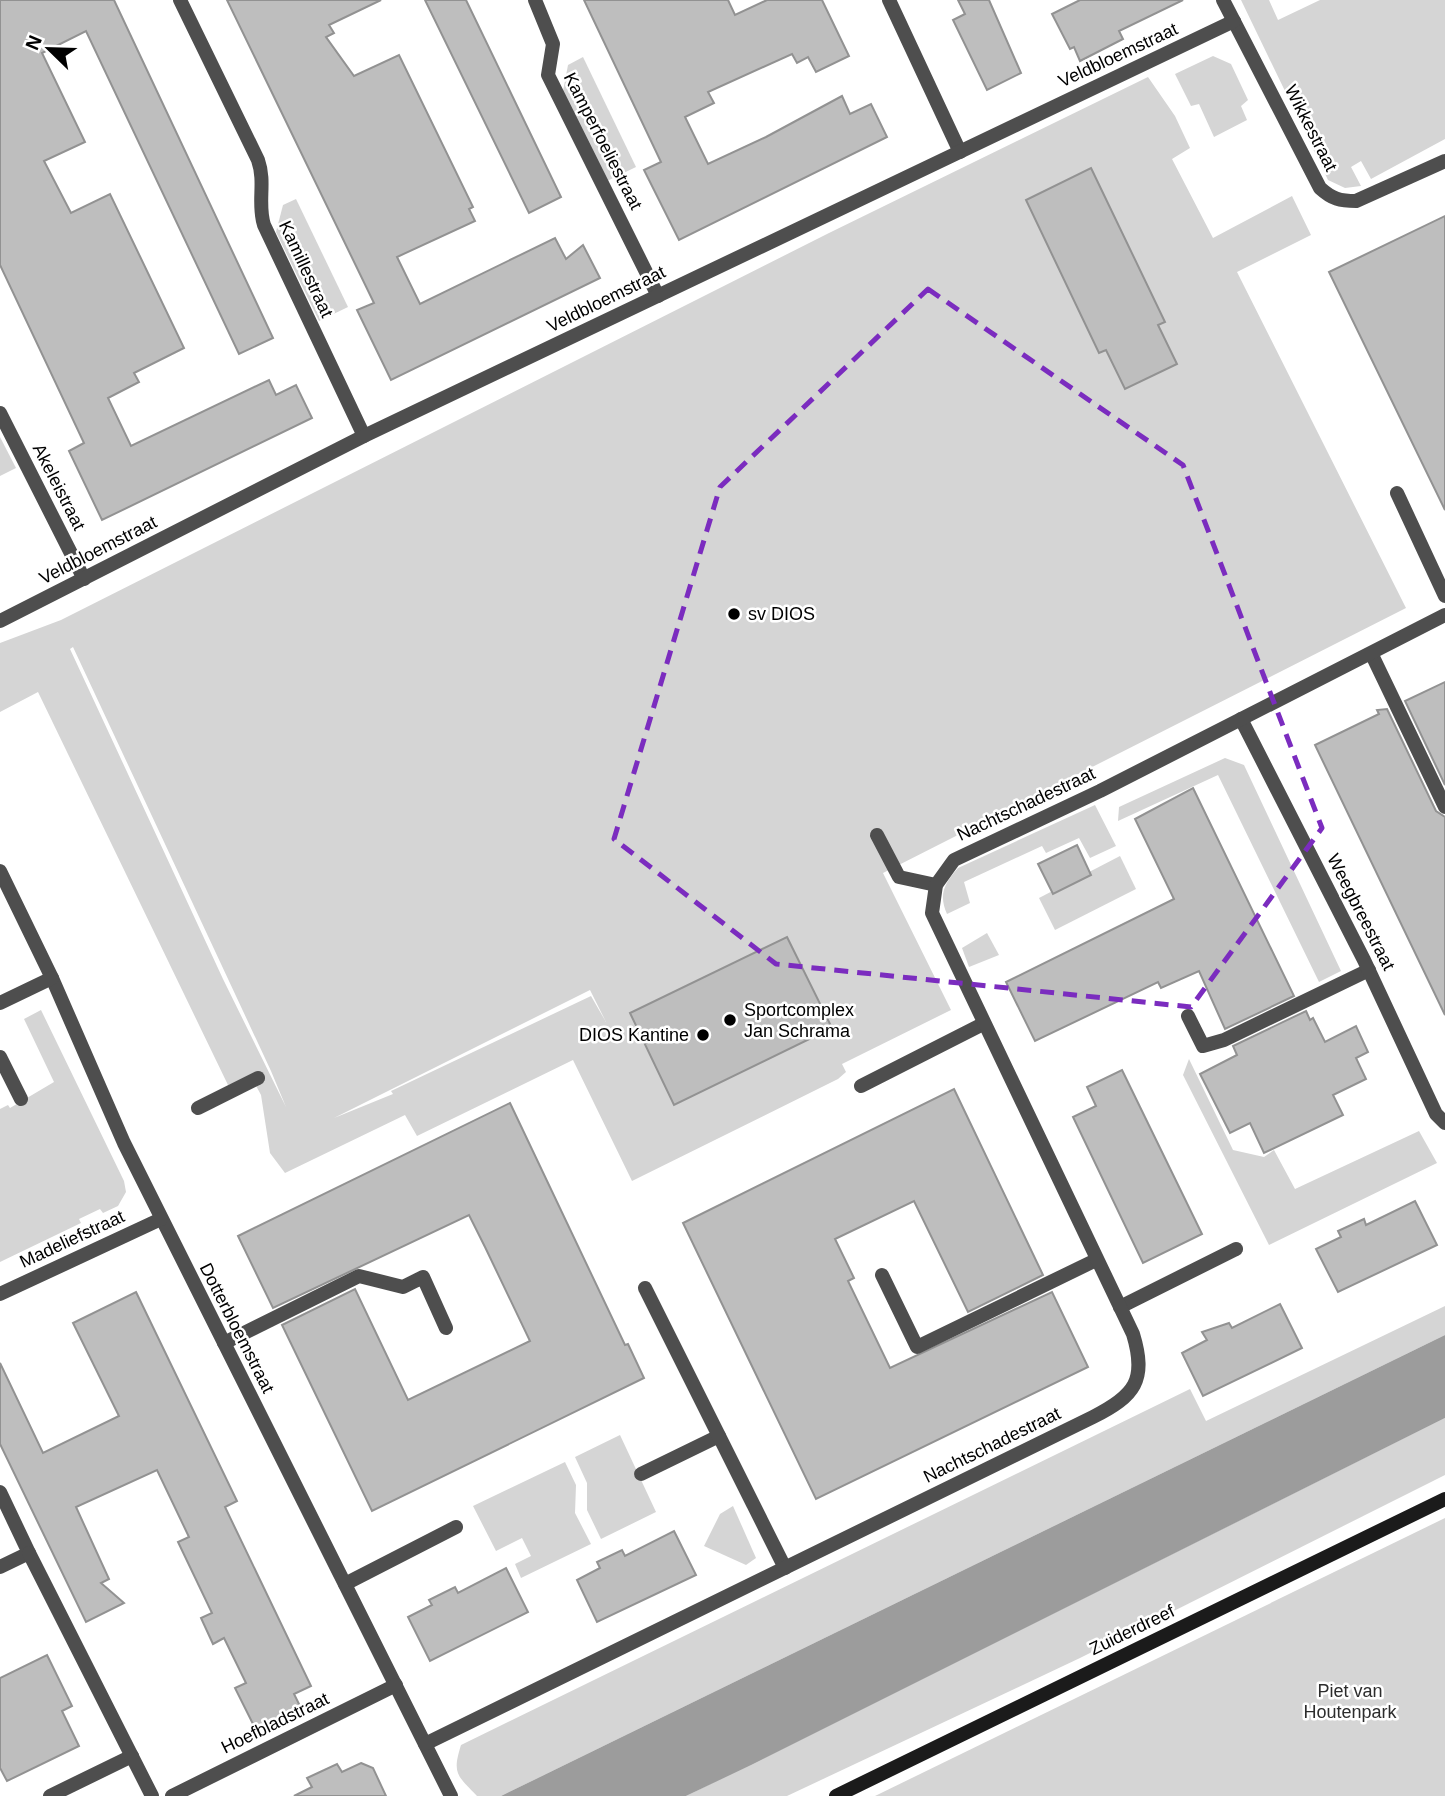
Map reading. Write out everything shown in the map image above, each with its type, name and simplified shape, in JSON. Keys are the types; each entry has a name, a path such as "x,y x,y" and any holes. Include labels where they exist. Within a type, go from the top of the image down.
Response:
{"street":[{"name":"Kamillestraat","path":"180,0 258,160 264,181 260,210 264,225 364,436"},
{"name":"Kamperfoeliestraat","path":"535,0 553,44 548,75 658,296"},
{"path":"888,0 960,152"},
{"name":"Wikkestraat","path":"1223,0 1320,188 1329,196 1340,201 1356,201 1445,162"},
{"name":"Veldbloemstraat","path":"0,621 364,436 1234,21"},
{"name":"Akeleistraat","path":"0,414 84,579"},
{"path":"1397,493 1445,596"},
{"name":"Nachtschadestraat","path":"425,1744 1093,1417 1124,1398 1136,1382 1140,1371 1133,1334 932,913 936,885 954,860 1100,791 1372,655 1445,615"},
{"path":"1372,655 1445,807"},
{"name":"Weegbreestraat","path":"1241,719 1369,970 1436,1114 1445,1123"},
{"path":"877,835 899,877 936,885"},
{"name":"Dotterbloemstraat","path":"0,872 52,978 124,1143 161,1219 451,1796"},
{"path":"1188,1016 1203,1046 1224,1040 1369,970"},
{"path":"0,1003 52,978"},
{"path":"861,1086 984,1024"},
{"path":"0,1057 21,1099"},
{"path":"198,1108 258,1078"},
{"name":"Madeliefstraat","path":"0,1294 161,1219"},
{"path":"1119,1307 1236,1249"},
{"path":"882,1275 917,1347 1096,1260"},
{"path":"223,1343 359,1276 403,1287 424,1277 446,1328"},
{"path":"645,1289 785,1568"},
{"path":"641,1474 719,1436"},
{"path":"0,1492 152,1796"},
{"name":"Zuiderdreef","path":"836,1796 1445,1499"},
{"path":"345,1584 456,1527"},
{"path":"0,1567 29,1553"},
{"name":"Hoefbladstraat","path":"172,1796 396,1685"},
{"path":"50,1796 132,1756"}],"highlighted area":[{"path":"928,289 1183,465 1322,828 1191,1007 776,964 614,839 720,487"}],"green space":[{"path":"1241,0 1269,0 1278,20 1320,0 1445,0 1445,139 1371,179 1361,161 1351,167 1361,186 1345,188 1328,180"},
{"path":"1213,56 1231,64 1248,100 1241,106 1247,120 1214,137 1199,104 1191,106 1175,74"},
{"path":"583,57 636,167 607,181 563,91 568,65"},
{"name":"sv DIOS","path":"1148,77 1175,116 1190,148 1172,159 1213,238 1292,196 1311,235 1237,272 1406,608 883,873 951,1010 842,1064 846,1072 838,1079 632,1181 573,1060 417,1136 405,1115 285,1173 270,1153 261,1095 253,1080 228,1085 38,692 0,712 0,643 61,620 829,233","holes":["73,647 271,1071 286,1107 223,979 70,649","590,990 606,1022 591,996 391,1091 393,1094 334,1118"]},
{"path":"296,199 348,307 319,321 276,232 283,205"},
{"path":"0,437 16,468 0,476"},
{"path":"1225,758 1244,765 1341,971 1319,982 1218,775 1118,821 1119,807"},
{"path":"1095,805 1116,846 1090,858 1079,838 1046,853 1042,846 964,882 970,903 947,914 943,900 944,889 958,868"},
{"path":"1120,856 1136,889 1055,930 1039,898"},
{"path":"987,933 999,955 969,967 962,948"},
{"path":"41,1010 124,1181 126,1192 118,1206 103,1213 100,1209 79,1219 81,1223 0,1262 0,1109 8,1105 10,1108 54,1082 24,1019"},
{"path":"1189,1059 1233,1150 1264,1157 1274,1150 1295,1189 1419,1131 1437,1163 1269,1245 1183,1075"},
{"path":"1445,1306 1445,1335 501,1796 477,1796 458,1773 457,1762 461,1745 1190,1389 1206,1421"},
{"path":"1445,1418 1445,1475 1080,1658 787,1796 686,1796"},
{"path":"620,1435 656,1512 601,1539 587,1510 587,1483 575,1457"},
{"path":"565,1462 576,1485 575,1513 591,1544 521,1578 515,1564 531,1556 522,1538 496,1551 473,1506"},
{"path":"733,1506 756,1558 746,1565 704,1546 720,1514"},
{"name":"Piet van Houtenpark","path":"1445,1518 1445,1796 875,1796"}],"shaded area":[{"path":"1445,1335 1445,1418 751,1765 686,1796 501,1796"}],"building":[{"path":"0,0 114,0 273,338 239,354 86,31 42,53 85,142 44,161 71,213 110,194 184,348 134,373 139,382 108,398 131,446 269,380 276,395 296,385 312,418 102,520 69,451 84,443 0,265"},
{"path":"227,0 381,0 329,25 334,33 326,37 354,76 399,55 473,207 469,209 475,221 397,257 420,304 555,238 566,259 583,245 600,278 391,380 357,310 374,303"},
{"path":"425,0 466,0 561,197 529,213"},
{"path":"584,0 728,0 735,15 767,0 822,0 849,56 816,72 808,57 797,63 792,54 708,92 714,103 685,117 708,164 766,137 842,96 850,114 871,104 887,137 679,240 644,170 661,162"},
{"path":"958,0 989,0 1021,73 987,90 953,20 965,14"},
{"path":"1080,0 1183,0 1119,31 1123,39 1080,61 1074,47 1070,49 1052,14"},
{"path":"1091,168 1165,322 1158,325 1177,364 1125,389 1106,350 1099,353 1026,200"},
{"path":"1445,216 1445,510 1329,272"},
{"path":"1445,682 1445,785 1405,701"},
{"path":"1387,709 1436,811 1445,817 1445,1015 1315,745 1379,714 1377,710"},
{"path":"1193,788 1294,996 1225,1029 1199,971 1161,988 1158,982 1035,1041 1006,982 1174,899 1135,819"},
{"path":"1077,845 1091,875 1053,894 1038,864"},
{"name":"Sportcomplex Jan Schrama","path":"787,937 832,1028 674,1105 630,1013"},
{"path":"1306,1011 1310,1020 1313,1018 1325,1042 1356,1026 1368,1052 1356,1058 1366,1079 1333,1095 1343,1115 1264,1153 1250,1123 1230,1133 1200,1074 1237,1055 1233,1046"},
{"path":"1122,1070 1202,1234 1143,1263 1073,1117 1096,1106 1087,1087"},
{"path":"954,1089 1043,1275 968,1312 914,1201 835,1239 854,1278 848,1281 890,1368 1052,1292 1088,1367 816,1499 683,1223"},
{"path":"510,1103 625,1345 628,1344 644,1378 372,1511 282,1325 355,1289 408,1400 530,1341 485,1247 469,1215 273,1308 238,1236"},
{"path":"1415,1201 1437,1245 1338,1292 1316,1249 1341,1237 1338,1231 1364,1219 1366,1225"},
{"path":"136,1292 237,1501 225,1507 311,1686 294,1694 302,1710 257,1732 235,1688 246,1683 224,1638 213,1644 201,1618 212,1613 178,1542 189,1537 157,1470 76,1507 109,1579 101,1583 124,1603 86,1622 0,1444 0,1363 43,1453 119,1416 73,1323"},
{"path":"1280,1304 1302,1348 1203,1396 1182,1353 1207,1340 1202,1332 1229,1323 1232,1328"},
{"path":"674,1531 696,1575 597,1622 577,1580 600,1568 597,1562 622,1550 625,1556"},
{"path":"506,1568 528,1612 430,1661 408,1617 432,1605 429,1600 455,1587 458,1593"},
{"path":"47,1655 72,1706 62,1711 79,1746 7,1781 0,1768 0,1678"},
{"path":"361,1763 373,1768 386,1796 294,1796 312,1787 307,1778 337,1764 342,1772"}],"place":[{"name":"sv DIOS","path":"734,614"},
{"name":"Sportcomplex Jan Schrama","path":"730,1020"},
{"name":"DIOS Kantine","path":"703,1035"}]}
